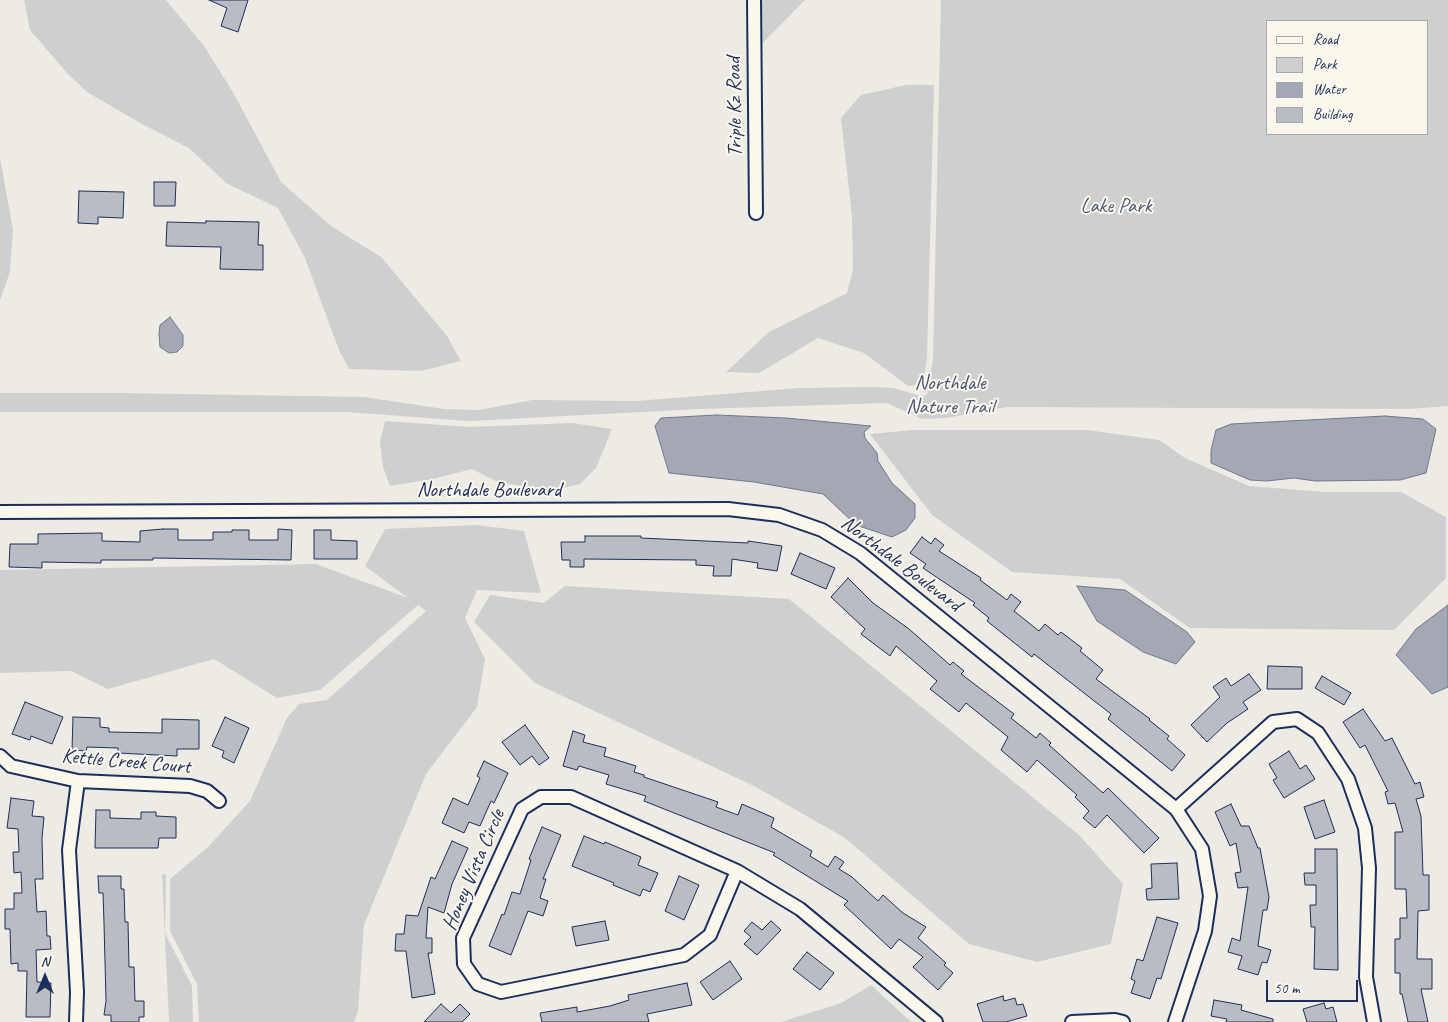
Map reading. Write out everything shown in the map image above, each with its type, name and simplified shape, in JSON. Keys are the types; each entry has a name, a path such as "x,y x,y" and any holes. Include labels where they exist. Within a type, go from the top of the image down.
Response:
{"street":[{"name":"Triple Kz Road","path":"754,0 756,213"},
{"name":"Northdale Boulevard","path":"0,512 728,509 779,515 822,530 860,553 1176,809 1202,849 1210,896 1205,931 1175,1022"},
{"path":"1176,809 1272,722 1297,719 1318,733 1348,779 1364,828 1369,868 1366,977 1374,1022"},
{"name":"Kettle Creek Court","path":"0,756 11,766 78,781 190,786 207,791 219,801"},
{"path":"76,1022 78,992 70,850 78,781"},
{"name":"Honey Vista Circle","path":"737,871 710,935 684,955 501,992 478,984 464,964 464,938 522,809 541,797 571,797 737,871 800,909 936,1022"},
{"path":"1072,1022 1115,1020 1123,1022"}],"green space":[{"path":"24,0 166,0 204,46 234,94 281,182 331,226 381,257 447,336 461,361 421,371 349,369 339,350 305,258 278,208 226,183 189,148 140,123 87,92 67,73 30,30"},
{"path":"760,0 805,0 761,45"},
{"name":"Lake Park","path":"941,0 1448,0 1448,406 1409,409 1007,407 946,418 922,419 887,403 700,409 469,421 346,412 0,412 0,393 364,397 444,409 479,410 532,400 636,401 800,388 894,388 920,396 927,395 933,359"},
{"path":"906,85 934,85 927,358 923,384 908,386 864,353 818,338 759,373 726,372 769,332 847,293 853,270 852,217 841,118 861,95"},
{"path":"0,158 13,230 10,272 0,300"},
{"path":"385,421 470,427 572,423 612,429 596,468 580,484 551,491 498,482 472,469 433,479 390,486 383,467 380,442"},
{"path":"913,430 1087,430 1159,440 1185,458 1249,486 1325,492 1401,492 1446,517 1446,578 1394,630 1190,628 1120,579 1012,572 932,515 870,434"},
{"path":"477,525 524,531 541,593 477,590 465,618 485,659 477,707 426,774 364,925 358,1011 354,1022 199,1022 197,984 170,931 170,879 208,847 250,801 287,718 299,704 327,700 426,611 418,605 320,690 277,698 214,659 108,689 71,671 0,673 0,570 316,564 408,598 365,566 385,529"},
{"path":"565,586 789,599 1079,835 1123,884 1111,944 1037,962 969,944 845,838 756,787 535,683 474,622 490,595 544,603"},
{"path":"162,874 166,875 165,933 192,986 193,1022 169,1022"},
{"path":"871,985 911,1022 781,1022 841,1003"}],"water":[{"path":"170,317 183,335 183,346 177,352 169,353 160,347 159,334 160,325"},
{"path":"717,415 786,418 871,426 864,432 865,438 877,453 878,461 892,483 915,504 915,518 906,530 892,537 856,525 823,494 754,482 669,473 655,426 661,418"},
{"path":"1385,416 1423,419 1436,429 1426,473 1400,480 1315,481 1294,478 1267,481 1250,480 1211,463 1211,450 1216,430 1231,424"},
{"path":"1077,586 1125,590 1187,632 1195,642 1176,664 1143,652 1097,621"},
{"path":"1448,605 1448,687 1432,694 1396,655 1416,629"}],"building":[{"path":"209,0 248,0 238,32 221,26 227,8"},
{"path":"154,182 176,182 175,206 154,206"},
{"path":"79,191 124,192 123,218 98,217 98,224 78,223"},
{"path":"206,221 259,222 258,245 263,245 263,270 220,269 221,247 166,246 167,222 206,223"},
{"path":"178,529 178,540 213,540 213,532 249,530 249,540 278,540 278,529 292,530 291,560 153,558 153,560 101,560 101,563 42,562 42,568 9,567 10,544 38,544 38,534 102,533 102,541 140,542 140,531"},
{"path":"314,530 331,530 331,540 357,541 357,559 314,559"},
{"path":"585,536 641,536 641,538 748,543 748,541 782,546 777,571 757,568 758,563 732,559 731,576 713,576 714,566 696,565 696,560 584,559 584,567 570,567 570,560 562,560 561,542 585,542"},
{"path":"922,537 931,544 935,538 944,545 939,551 981,578 980,580 1007,600 1011,594 1021,602 1014,611 1039,631 1045,624 1058,635 1061,632 1082,648 1080,651 1103,670 1096,679 1150,719 1169,736 1167,739 1185,755 1172,771 1108,719 1111,714 1034,654 1032,657 987,621 989,618 973,605 975,603 923,568 926,564 910,553"},
{"path":"800,553 835,568 826,589 791,574"},
{"path":"848,578 873,603 909,629 950,665 953,662 964,671 961,674 1014,714 1011,718 1036,738 1040,733 1051,743 1049,745 1103,793 1108,788 1159,838 1144,853 1107,815 1095,828 1083,818 1089,811 1075,797 1077,795 1037,760 1027,772 1001,750 1008,737 966,703 959,712 930,689 937,681 896,646 890,656 861,634 865,629 831,597"},
{"path":"1268,666 1302,667 1302,689 1267,689"},
{"path":"1249,674 1261,690 1243,702 1248,709 1227,723 1207,742 1191,725 1220,697 1213,687 1226,678 1231,686"},
{"path":"1322,676 1351,693 1344,705 1315,688"},
{"path":"25,702 63,717 52,744 31,736 30,740 12,734"},
{"path":"1363,709 1385,741 1392,738 1415,784 1420,782 1424,797 1416,799 1421,816 1423,875 1429,875 1429,910 1418,911 1417,959 1432,959 1432,989 1421,989 1428,1022 1408,1022 1402,994 1400,994 1400,973 1395,973 1395,939 1400,939 1400,918 1407,918 1406,889 1395,889 1395,832 1403,832 1395,803 1388,804 1385,792 1388,791 1365,745 1360,748 1343,722"},
{"path":"73,717 100,718 100,727 109,728 109,732 162,733 162,719 199,720 199,749 177,749 177,756 118,753 118,748 87,747 86,751 72,750"},
{"path":"225,717 249,728 234,763 222,757 224,751 212,746"},
{"path":"525,725 549,758 539,765 532,756 520,765 502,742"},
{"path":"573,731 585,735 583,742 606,748 604,756 636,766 634,772 644,775 644,777 718,802 716,807 738,815 742,804 774,818 771,827 812,851 810,856 828,867 835,856 844,862 839,869 852,877 878,901 883,895 903,913 926,927 918,938 946,963 944,965 953,973 938,990 913,967 923,957 899,939 891,949 844,905 848,901 773,855 775,853 644,801 646,796 606,784 609,775 579,766 577,770 563,766"},
{"path":"1289,751 1300,769 1306,765 1315,779 1284,798 1273,780 1277,778 1269,764"},
{"path":"484,761 508,773 494,803 491,801 480,826 469,822 464,833 442,823 453,798 468,805 480,778 477,776"},
{"path":"11,798 34,801 32,816 44,817 42,838 43,879 35,879 37,912 46,911 47,936 50,936 51,949 36,950 37,982 51,983 50,1017 26,1017 27,971 18,971 18,963 11,964 10,929 5,929 5,909 14,909 14,893 22,893 21,872 14,873 13,852 19,852 18,829 7,828"},
{"path":"1324,800 1335,832 1315,839 1304,807"},
{"path":"1231,804 1241,826 1249,826 1258,848 1260,848 1269,897 1267,910 1263,910 1258,946 1271,950 1267,963 1262,962 1258,975 1238,969 1242,956 1228,952 1232,938 1240,941 1248,887 1238,888 1235,873 1241,872 1236,843 1230,846 1215,812"},
{"path":"96,810 110,810 110,818 141,819 141,812 156,812 156,816 176,817 176,838 159,838 158,848 95,848"},
{"path":"542,827 561,835 543,879 546,879 540,898 548,901 543,916 528,911 511,955 489,946 502,914 504,915 512,892 520,894 531,860 529,859"},
{"path":"584,836 604,844 605,842 641,857 638,865 658,873 650,892 643,889 640,896 572,866"},
{"path":"452,841 468,848 452,884 444,913 428,907 426,938 432,938 432,953 428,953 435,994 412,998 406,951 395,951 396,934 404,934 406,915 418,916 431,877 435,879"},
{"path":"1315,849 1337,849 1338,970 1314,969 1315,927 1311,927 1310,905 1316,905 1316,885 1305,885 1304,873 1315,873"},
{"path":"1177,863 1179,899 1147,900 1146,889 1152,888 1151,864"},
{"path":"98,876 121,876 121,889 124,889 125,922 128,922 129,967 134,967 135,1001 144,1001 144,1017 139,1017 139,1022 111,1022 111,1015 104,1015 106,1001 103,893 99,893"},
{"path":"679,876 699,885 684,920 665,911"},
{"path":"1157,917 1178,923 1161,979 1157,978 1150,999 1131,993 1135,981 1131,979 1137,959 1143,961"},
{"path":"605,921 609,940 576,946 572,927"},
{"path":"771,921 781,930 757,955 744,944 751,937 744,931 752,922 762,930"},
{"path":"807,952 834,973 820,990 793,969"},
{"path":"730,961 742,979 713,1000 700,982"},
{"path":"687,983 692,1005 647,1014 649,1022 542,1022 540,1013 577,1007 577,1012 610,1006 629,1000 628,995"},
{"path":"1003,996 1004,1001 1015,998 1017,1005 1023,1004 1027,1016 1006,1022 983,1022 977,1004"},
{"path":"1214,1000 1242,1005 1241,1010 1273,1019 1273,1022 1226,1022 1227,1019 1211,1016"},
{"path":"1324,1003 1326,1009 1333,1007 1337,1022 1307,1022 1303,1009"},
{"path":"441,1004 451,1013 460,1004 470,1014 462,1022 424,1022"}],"park label":[{"name":"Northdale Nature Trail","path":"950,395"}]}
